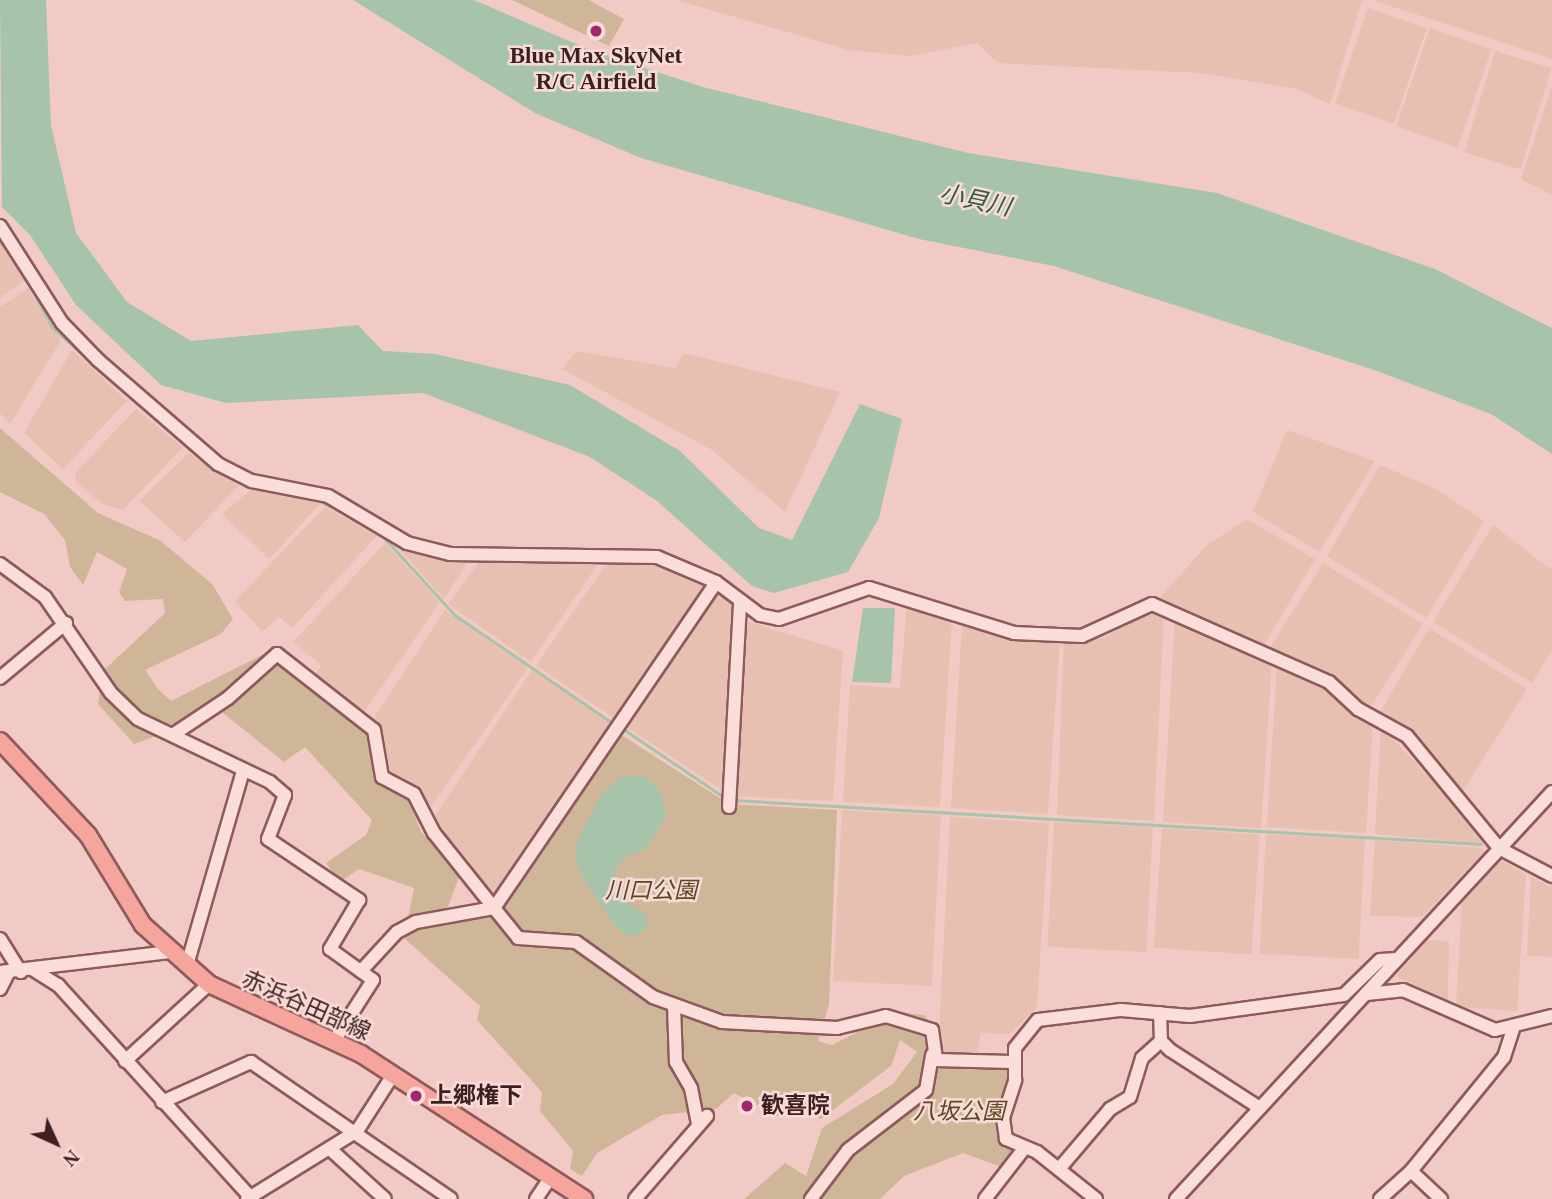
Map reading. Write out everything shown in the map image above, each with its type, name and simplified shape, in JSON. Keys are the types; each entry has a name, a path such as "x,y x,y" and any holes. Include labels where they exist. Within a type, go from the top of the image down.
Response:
{"main road":[{"name":"赤浜谷田部線","path":"0,741 88,835 134,912 170,952 209,984 334,1041 393,1075 584,1199"}],"street":[{"path":"0,226 62,323 98,360 218,464 252,481 328,496 407,543 450,554 657,557 716,582 740,603 779,619 869,588 1014,633 1082,636 1152,604 1329,682 1358,709 1407,736 1499,848 1552,876"},
{"path":"0,564 45,597 66,623 111,693 138,719 174,734 285,795 268,839 359,900 330,949 373,980 334,1041"},
{"path":"360,971 397,932 416,922 495,908 716,582"},
{"path":"729,807 740,603"},
{"path":"0,678 66,623"},
{"path":"174,734 228,698 277,654 374,730 382,776 414,794 434,833 519,938 576,942 674,1006 722,1022 823,1028 887,1016 932,1030 932,1055 926,1090 848,1150 811,1199"},
{"path":"187,965 243,771"},
{"path":"1177,1199 1552,792"},
{"path":"0,939 15,971 58,985 250,1198 357,1131 393,1075"},
{"path":"0,989 15,971 170,952"},
{"path":"1096,1199 1037,1152 1013,1146 1003,1129 1004,1101 1016,1080 1011,1062 1021,1037 1054,1015 1160,1013 1190,1016 1344,995 1380,960 1397,959"},
{"path":"125,1061 209,984"},
{"path":"1364,996 1403,990 1476,1024 1513,1029 1552,1016"},
{"path":"635,1199 702,1120 691,1088 676,1062 674,1006"},
{"path":"1160,1013 1161,1041"},
{"path":"1380,1199 1411,1171 1504,1057 1513,1029"},
{"path":"1161,1041 1260,1108"},
{"path":"1059,1169 1110,1109 1130,1097 1142,1058 1161,1041"},
{"path":"932,1055 936,1060 1011,1062"},
{"path":"162,1102 251,1062 357,1131 451,1199"},
{"path":"330,1149 385,1199"},
{"path":"985,1199 1023,1150"},
{"path":"1411,1171 1441,1199"},
{"path":"536,1199 551,1177"}],"shaded area":[{"path":"676,0 1362,0 1330,104 1297,89 1201,73 997,63 977,43 910,56 849,50"},
{"path":"1372,0 1552,0 1552,59 1498,41"},
{"path":"1368,8 1427,28 1394,124 1335,103"},
{"path":"1430,28 1491,49 1458,147 1396,126"},
{"path":"1495,51 1551,68 1520,170 1464,152"},
{"path":"1552,86 1552,195 1521,179"},
{"path":"0,243 25,280 0,298"},
{"path":"28,288 61,340 10,424 0,413 0,307"},
{"path":"72,350 127,401 63,469 24,433"},
{"path":"577,351 675,368 684,353 840,392 785,512 712,450 562,369"},
{"path":"136,409 183,447 123,510 102,504 75,481 76,472"},
{"path":"1287,430 1375,461 1319,552 1253,512"},
{"path":"189,453 238,486 185,542 139,501"},
{"path":"1380,465 1438,490 1484,521 1426,618 1327,556"},
{"path":"252,489 321,503 269,559 222,514"},
{"path":"325,507 377,536 292,628 279,617 262,632 235,601"},
{"path":"1247,519 1315,559 1264,645 1158,600 1207,545"},
{"path":"1493,525 1552,570 1552,650 1532,683 1433,622"},
{"path":"385,543 440,602 363,714 326,685 316,673 321,665 293,642"},
{"path":"396,545 441,558 469,560 444,599"},
{"path":"602,558 531,662 448,604 482,559"},
{"path":"610,559 654,561 709,584 618,721 536,665"},
{"path":"1323,563 1423,624 1370,708 1323,672 1270,648"},
{"path":"717,591 735,607 723,791 625,726"},
{"path":"907,604 952,619 940,807 843,802 850,685 900,688"},
{"path":"1153,609 1164,613 1154,821 1057,815 1064,640 1104,638"},
{"path":"445,610 528,668 431,807 418,788 386,774 373,719"},
{"path":"1175,618 1272,661 1261,828 1163,822"},
{"path":"743,620 843,651 833,801 733,796"},
{"path":"962,623 1011,638 1060,640 1048,814 951,808"},
{"path":"1429,628 1527,689 1459,797 1379,714"},
{"path":"1277,663 1313,678 1373,721 1366,833 1267,827"},
{"path":"532,670 614,726 497,898 435,827 435,816"},
{"path":"1381,726 1489,841 1486,844 1375,834"},
{"path":"842,810 941,815 932,986 833,981"},
{"path":"950,817 1049,823 1037,1007 1010,1034 981,1033 976,1058 938,1053"},
{"path":"1054,822 1153,827 1146,952 1047,947"},
{"path":"1162,828 1260,835 1251,955 1154,948"},
{"path":"1266,834 1365,839 1359,959 1260,954"},
{"path":"1375,840 1481,848 1485,851 1422,917 1370,916"},
{"path":"1501,860 1526,874 1517,1011 1456,1007 1462,900"},
{"path":"1531,877 1552,887 1552,957 1527,956"},
{"path":"1427,940 1449,941 1448,1001 1396,976"}],"green space":[{"name":"Blue Max SkyNet R/C Airfield","path":"512,0 589,0 624,19 609,46"},
{"path":"0,428 98,513 161,541 213,585 233,619 221,634 145,670 158,689 171,701 266,653 366,732 379,779 408,798 421,832 461,872 447,909 453,917 497,911 620,734 729,804 837,810 829,1005 818,1041 832,1045 898,1012 924,1015 940,1034 939,1060 1011,1062 1015,1080 1004,1101 1009,1147 1016,1153 1004,1168 963,1153 904,1176 880,1199 744,1199 785,1163 806,1176 822,1128 893,1084 917,1052 900,1040 891,1066 821,1119 806,1109 777,1116 734,1093 716,1109 662,1115 597,1153 582,1176 570,1169 573,1151 540,1111 542,1092 477,1020 480,1006 404,938 414,888 359,869 340,882 326,863 366,835 372,820 305,747 284,762 212,704 173,730 134,744 98,704 103,671 165,613 163,599 125,601 119,592 127,569 97,552 83,585 70,567 65,540 44,514 0,492"}],"water":[{"path":"0,0 46,0 51,125 76,233 127,302 191,341 358,325 383,351 435,354 570,385 680,451 759,528 792,540 860,404 902,419 879,518 848,572 774,593 752,586 657,501 590,457 423,393 226,403 161,385 76,305 30,235 2,207"},
{"name":"小貝川","path":"353,0 474,0 590,50 703,87 968,153 1217,193 1435,269 1552,328 1552,454 1491,414 1374,370 1054,266 919,239 641,158 535,113"},
{"path":"863,608 895,608 891,683 852,682"},
{"path":"622,776 645,776 661,793 666,816 646,850 626,856 615,870 623,900 647,916 648,927 639,935 624,935 612,922 580,873 574,848 601,795"}],"waterway":[{"path":"0,241 14,258"},
{"path":"30,285 53,328 93,363"},
{"path":"100,370 204,459"},
{"path":"217,470 242,482"},
{"path":"262,489 283,493"},
{"path":"316,499 348,515"},
{"path":"381,534 455,615 613,723"},
{"path":"622,728 724,797"},
{"path":"733,800 1481,844"}],"place":[{"name":"Blue Max SkyNet R/C Airfield","path":"596,31"},
{"name":"上郷権下","path":"416,1096"},
{"name":"歓喜院","path":"747,1106"}],"park label":[{"name":"川口公園","path":"651,891"},
{"name":"八坂公園","path":"959,1112"}]}
